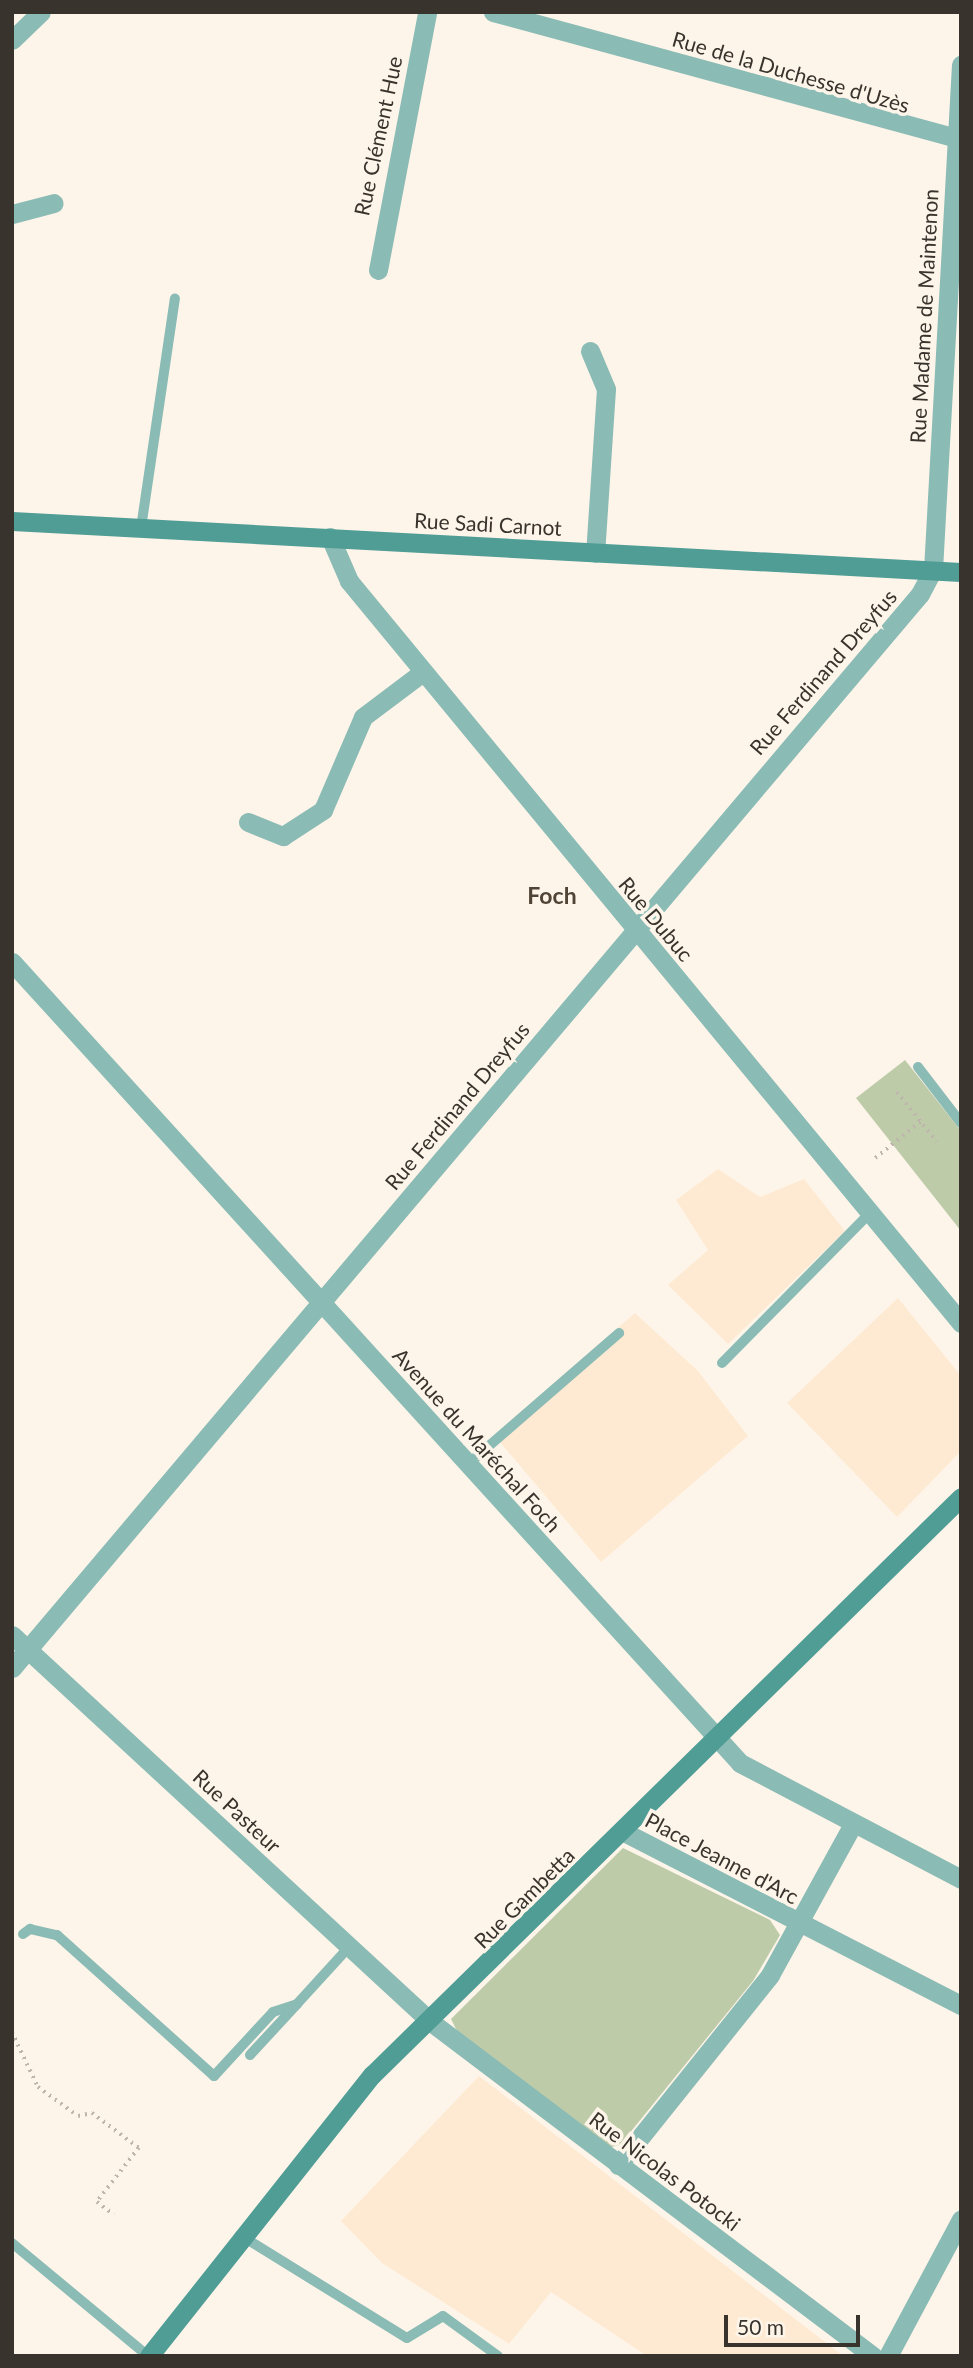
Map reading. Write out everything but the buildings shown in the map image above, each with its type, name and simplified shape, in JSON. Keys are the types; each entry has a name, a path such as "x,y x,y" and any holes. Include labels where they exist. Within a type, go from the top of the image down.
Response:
{"main road":[{"name":"Rue Sadi Carnot","path":"12,521 961,572"},
{"name":"Rue Gambetta","path":"148,2356 240,2235 372,2076 431,2022 961,1497"}],"street":[{"path":"12,40 41,12"},
{"name":"Rue Clément Hue","path":"377,270 427,12"},
{"name":"Rue de la Duchesse d'Uzès","path":"493,12 956,138"},
{"name":"Rue Madame de Maintenon","path":"933,570 961,65"},
{"path":"12,214 54,202"},
{"path":"590,351 606,390 595,553"},
{"name":"Rue Dubuc","path":"330,537 349,581 961,1323"},
{"name":"Rue Ferdinand Dreyfus","path":"12,1668 920,594 933,570"},
{"path":"248,822 283,836 323,810 363,717 423,672"},
{"name":"Avenue du Maréchal Foch","path":"12,962 716,1740 740,1763 961,1879"},
{"name":"Rue Pasteur","path":"12,1635 431,2022"},
{"name":"Place Jeanne d'Arc","path":"799,1925 852,1824"},
{"name":"Place Jeanne d'Arc","path":"624,1832 799,1925 961,2006"},
{"path":"618,2165 745,2008 799,1925"},
{"name":"Rue Nicolas Potocki","path":"431,2022 873,2356"},
{"path":"888,2356 961,2219"}],"lane":[{"path":"141,528 175,299"},
{"path":"918,1067 961,1123"},
{"path":"722,1363 870,1213"},
{"path":"468,1464 619,1334"},
{"path":"23,1934 30,1929 57,1935 214,2076 273,2012 297,2004"},
{"path":"250,2055 350,1946"},
{"path":"240,2235 407,2338 443,2316 498,2356"},
{"path":"12,2243 148,2356"}],"path":[{"path":"897,1092 937,1142"},
{"path":"875,1158 921,1122"},
{"path":"12,2032 38,2087 78,2116 92,2113 139,2148 97,2202 114,2215"}],"shaded area":[{"path":"718,1169 760,1197 804,1179 845,1231 728,1344 668,1285 708,1250 676,1200"},
{"path":"898,1298 961,1376 961,1451 897,1517 787,1403"},
{"path":"635,1313 698,1371 748,1436 601,1562 494,1435"},
{"path":"479,2076 846,2356 647,2356 551,2292 509,2344 382,2263 341,2221"}],"green space":[{"path":"905,1060 961,1131 961,1231 856,1098"},
{"path":"623,1848 770,1920 780,1935 753,1981 620,2145 607,2148 458,2033 451,2019"}],"district":[{"name":"Foch","path":"552,895"}]}
